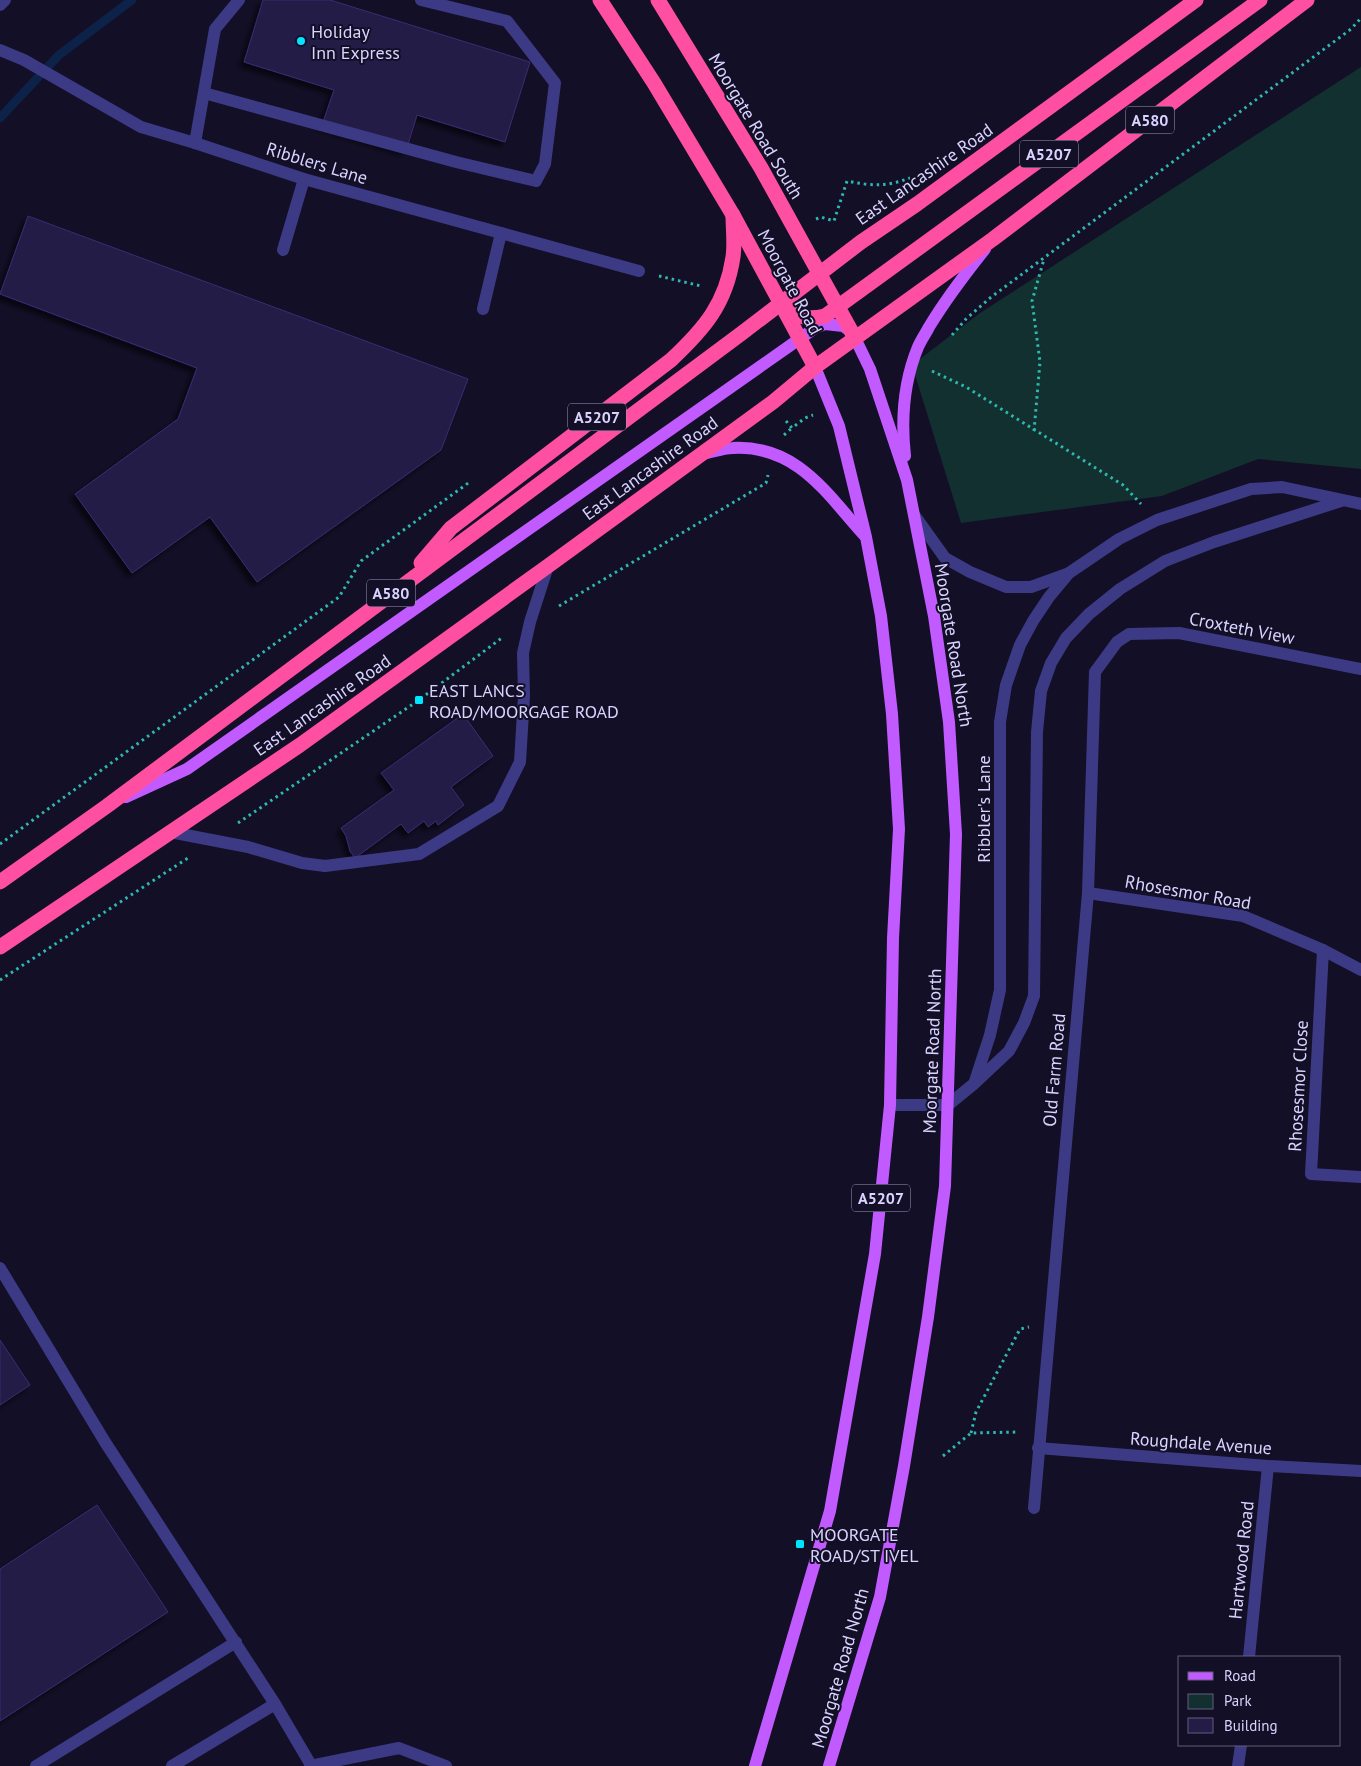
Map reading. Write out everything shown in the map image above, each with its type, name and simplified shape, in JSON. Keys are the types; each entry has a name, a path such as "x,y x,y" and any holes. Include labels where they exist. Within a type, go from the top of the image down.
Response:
{"highway":[{"name":"A5207","path":"402,585 451,528 663,366 693,339 715,311 729,277 733,256 733,215 654,83 600,0"},
{"name":"Moorgate Road South","path":"658,0 761,168 820,272"},
{"name":"East Lancashire Road","path":"0,882 107,806 820,272 925,198 1196,0"},
{"name":"A5207","path":"780,302 790,312 812,319 825,316 838,308 1260,0"},
{"name":"East Lancashire Road","path":"0,947 300,745 548,566 773,402 815,367 993,240 1307,0"},
{"name":"Moorgate Road","path":"733,215 815,367"},
{"name":"Moorgate Road","path":"820,272 855,338"}],"main road":[{"path":"907,480 903,441 904,409 907,382 918,346 941,307 993,240"},
{"path":"107,806 187,769 815,328 825,324 834,324 849,330 855,338"},
{"name":"Moorgate Road North","path":"829,1766 880,1597 928,1317 945,1186 956,834 949,722 934,616 915,516 907,480 870,369 855,338"},
{"name":"A5207","path":"755,1766 830,1511 875,1254 890,1104 893,938 899,829 892,714 881,616 866,537 839,426 815,367"},
{"path":"702,454 732,448 758,450 775,454 795,464 812,476 866,537"}],"street":[{"path":"0,5 5,0"},
{"path":"195,142 215,29 239,0"},
{"path":"204,93 456,162 536,181 546,164 555,83 507,21 421,0"},
{"name":"Ribblers Lane","path":"0,50 24,60 141,126 304,179 639,270"},
{"path":"283,250 304,179"},
{"path":"483,309 501,233"},
{"name":"Ribbler's Lane","path":"975,1083 990,1035 1000,990 1000,722 1006,685 1020,645 1049,597 1069,573 1119,539 1157,520 1251,488 1282,487 1361,504"},
{"name":"Ribbler's Lane","path":"948,1105 1008,1052 1024,1023 1034,996 1037,732 1041,691 1051,663 1066,638 1089,614 1120,589 1165,561 1214,542 1341,501"},
{"path":"915,516 945,558 970,572 1006,587 1031,588 1069,573"},
{"path":"170,832 248,847 302,862 325,866 419,854 498,806 520,762 524,696 523,653 530,622 548,566"},
{"name":"Croxteth View","path":"1117,642 1128,634 1179,633 1361,669"},
{"name":"Old Farm Road","path":"1034,1508 1039,1432 1088,893 1095,672 1117,642"},
{"name":"Rhosesmor Road","path":"1088,893 1243,916 1323,950 1361,970"},
{"name":"Rhosesmor Close","path":"1323,950 1311,1174 1361,1177"},
{"path":"890,1104 948,1105"},
{"path":"0,1268 105,1442 276,1704 311,1766 399,1748 446,1766"},
{"name":"Roughdale Avenue","path":"1038,1448 1268,1466 1361,1471"},
{"name":"Hartwood Road","path":"1249,1656 1268,1466"},
{"path":"36,1766 236,1642"},
{"path":"172,1766 276,1704"},
{"path":"1238,1766 1241,1746"}],"path":[{"path":"948,340 990,298 1352,29 1361,18"},
{"path":"1034,431 1040,362 1032,302 1044,259"},
{"path":"639,270 702,286 699,293"},
{"path":"937,363 934,371 966,386 1034,431 1123,485 1157,520"},
{"path":"0,844 339,597 361,561 472,480"},
{"path":"551,610 766,483"},
{"path":"246,818 419,700 504,636"},
{"path":"0,980 174,868"},
{"path":"943,1456 971,1433 976,1412 1020,1329 1049,1322"},
{"path":"971,1433 1039,1432"}],"green space":[{"path":"1361,67 1361,469 1258,459 1162,496 961,523 912,365 980,313"}],"building":[{"path":"263,0 330,0 530,62 505,142 417,115 406,151 322,125 334,90 244,62"},
{"path":"28,216 468,379 441,450 257,582 210,517 132,573 75,494 178,419 197,368 0,294"},
{"path":"463,714 493,756 451,787 464,805 438,825 436,821 428,827 424,821 408,833 401,824 355,858 350,851 346,836 341,828 394,790 381,773"},
{"path":"0,1340 30,1385 0,1405"},
{"path":"97,1505 168,1612 0,1721 0,1569"}],"waterway":[{"path":"0,118 59,55 132,0"}],"place":[{"name":"Holiday Inn Express","path":"301,41"},
{"name":"EAST LANCS ROAD/MOORGAGE ROAD","path":"419,700"},
{"name":"MOORGATE ROAD/ST IVEL","path":"800,1544"}]}
